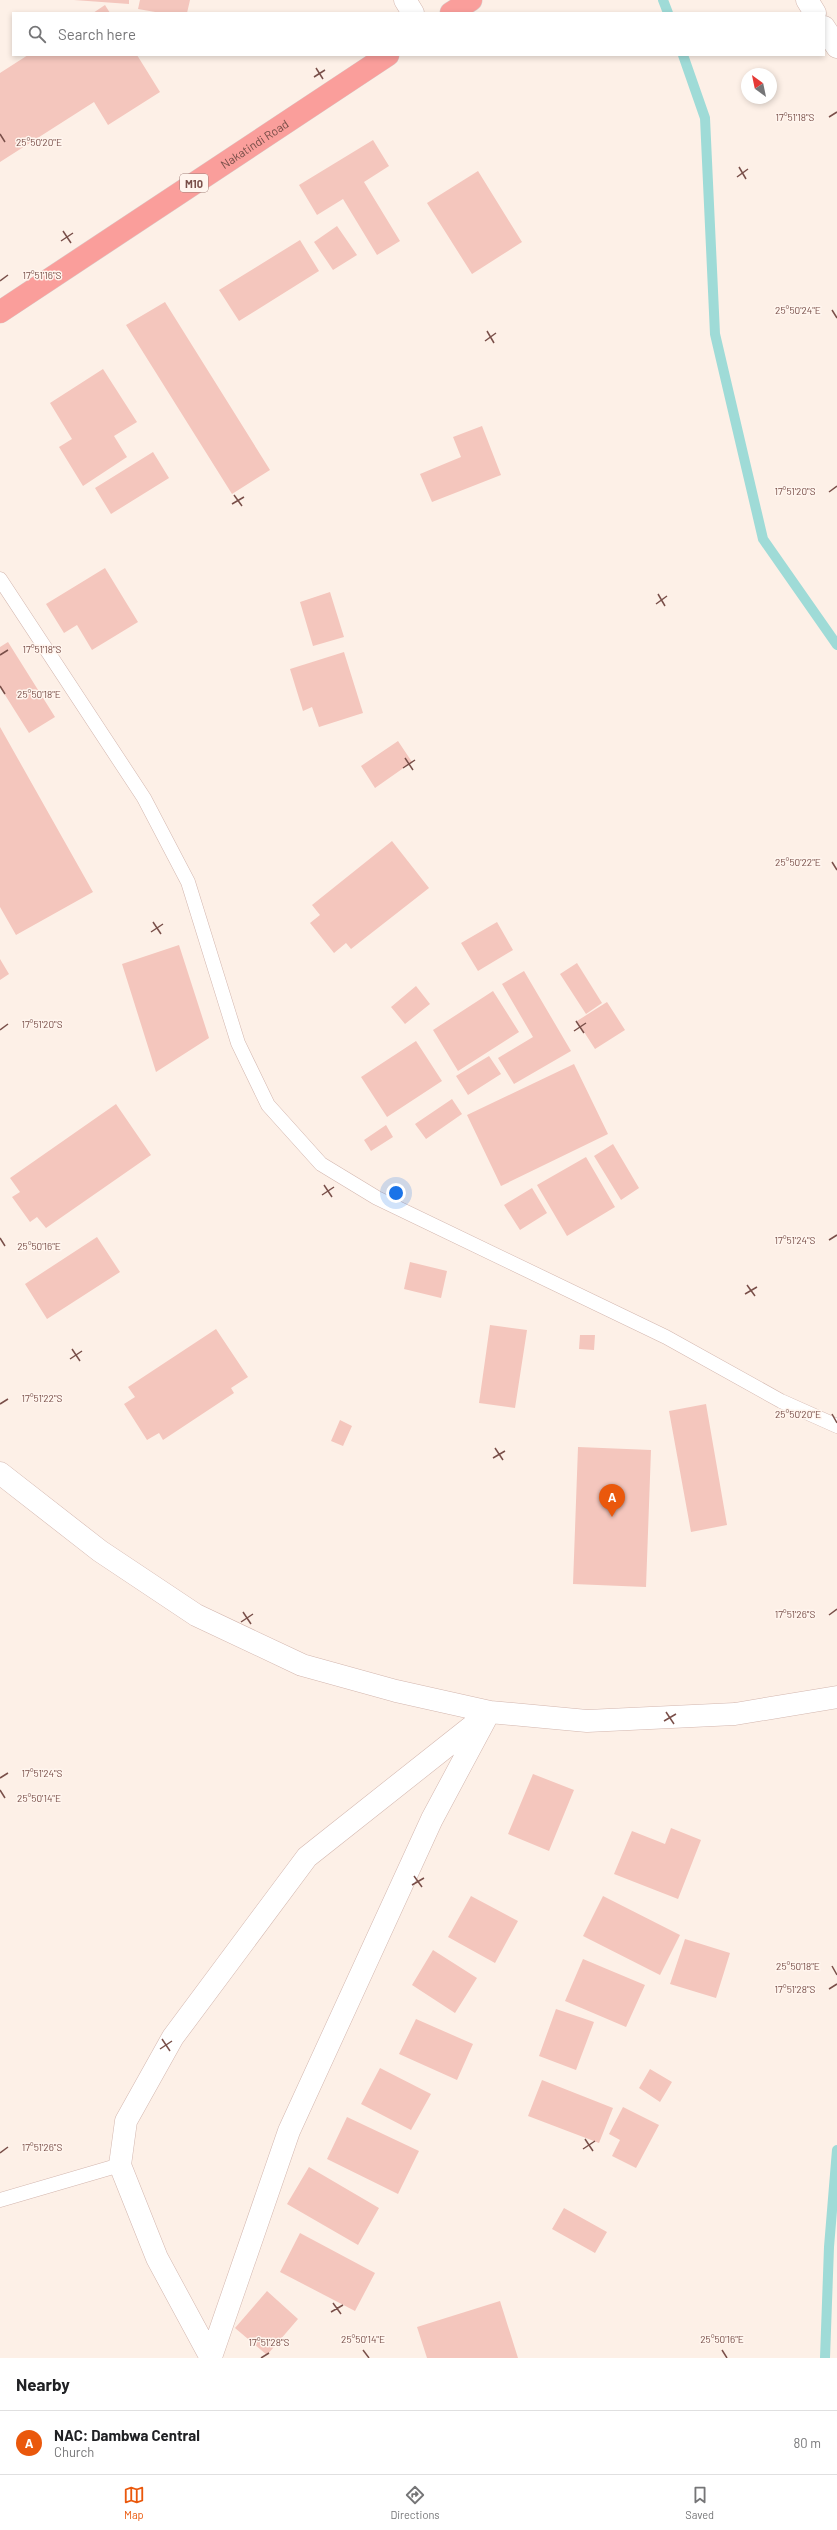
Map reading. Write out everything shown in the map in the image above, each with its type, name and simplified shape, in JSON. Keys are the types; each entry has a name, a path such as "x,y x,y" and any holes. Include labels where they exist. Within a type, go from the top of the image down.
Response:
{"highway":[{"path":"452,12 470,0"},
{"name":"Nakatindi Road","path":"0,312 386,56"}],"street":[{"path":"405,0 412,12"},
{"path":"807,0 814,12"},
{"path":"825,29 837,47"},
{"path":"0,1473 100,1551 196,1615 302,1664 396,1691 490,1712 587,1721 735,1714 835,1698"},
{"path":"211,2358 157,2258 120,2165 126,2121 173,2037 307,1857 490,1712"},
{"path":"211,2358 289,2130 432,1819 490,1712"}],"lane":[{"path":"0,579 144,798 188,882 241,1050 268,1105 322,1164 377,1198 666,1337 781,1401 837,1426"},
{"path":"0,2200 120,2165"}],"building":[{"path":"74,0 129,0 129,4"},
{"path":"140,0 190,0 187,12 155,12 138,9"},
{"path":"105,5 109,12 94,12"},
{"path":"26,56 138,56 160,92 108,125 94,102 0,162 0,73"},
{"path":"373,140 389,166 364,182 400,241 377,255 343,199 317,215 299,185"},
{"path":"478,171 522,242 472,274 427,203"},
{"path":"337,226 357,255 333,270 314,242"},
{"path":"300,240 319,271 239,321 219,290"},
{"path":"165,302 270,470 232,494 126,325"},
{"path":"103,369 137,422 114,436 127,457 83,486 59,447 72,439 50,403"},
{"path":"482,426 501,475 432,502 420,474 461,457 453,437"},
{"path":"153,452 169,478 111,514 95,488"},
{"path":"105,568 138,622 92,650 77,625 64,633 46,604"},
{"path":"330,592 344,637 313,646 300,602"},
{"path":"8,642 55,717 29,733 0,687 0,647"},
{"path":"344,652 363,713 319,727 312,707 303,711 290,669"},
{"path":"0,727 93,892 16,935 0,907"},
{"path":"398,741 412,762 375,788 361,766"},
{"path":"392,841 429,888 351,949 346,943 334,953 310,923 320,915 312,905"},
{"path":"497,922 513,950 478,971 461,943"},
{"path":"179,945 209,1038 156,1072 122,964"},
{"path":"0,959 9,974 0,980"},
{"path":"577,963 602,1003 586,1014 560,974"},
{"path":"524,971 571,1051 514,1084 498,1058 533,1037 502,984"},
{"path":"416,986 430,1004 405,1024 391,1007"},
{"path":"493,991 519,1032 458,1071 433,1030"},
{"path":"607,1002 625,1030 595,1049 577,1021"},
{"path":"416,1041 442,1081 387,1117 361,1077"},
{"path":"489,1056 501,1074 468,1095 456,1076"},
{"path":"574,1064 608,1134 501,1186 467,1115"},
{"path":"452,1099 462,1114 426,1139 415,1124"},
{"path":"116,1104 151,1155 46,1228 37,1217 30,1222 12,1197 20,1192 10,1178"},
{"path":"386,1125 393,1137 371,1151 364,1140"},
{"path":"613,1144 639,1188 621,1200 594,1156"},
{"path":"586,1157 615,1207 567,1236 537,1185"},
{"path":"532,1188 547,1213 520,1230 504,1205"},
{"path":"97,1237 120,1272 47,1319 25,1284"},
{"path":"410,1262 447,1271 441,1298 404,1289"},
{"path":"490,1325 527,1330 515,1408 479,1403"},
{"path":"216,1329 248,1377 231,1388 234,1393 163,1440 159,1433 147,1440 124,1404 135,1397 128,1387"},
{"path":"580,1335 595,1335 594,1350 579,1349"},
{"path":"706,1404 727,1525 691,1532 669,1411"},
{"path":"340,1420 352,1426 343,1446 331,1441"},
{"path":"578,1447 651,1450 646,1587 573,1584"},
{"path":"533,1774 574,1790 549,1851 508,1834"},
{"path":"671,1828 701,1840 678,1899 614,1874 632,1831 665,1844"},
{"path":"471,1896 518,1921 495,1963 448,1937"},
{"path":"603,1896 680,1935 660,1975 583,1936"},
{"path":"685,1939 730,1953 716,1998 670,1984"},
{"path":"433,1950 477,1978 455,2013 412,1985"},
{"path":"583,1959 645,1985 626,2027 565,2001"},
{"path":"556,2009 594,2022 576,2070 539,2056"},
{"path":"416,2019 473,2044 457,2080 399,2054"},
{"path":"380,2068 431,2094 411,2130 361,2104"},
{"path":"650,2069 672,2082 660,2102 639,2088"},
{"path":"542,2080 613,2108 599,2143 528,2116"},
{"path":"623,2107 659,2125 636,2168 612,2156 620,2140 609,2134"},
{"path":"347,2117 419,2151 398,2194 327,2159"},
{"path":"309,2167 379,2208 358,2245 287,2204"},
{"path":"564,2208 607,2232 595,2253 552,2229"},
{"path":"300,2233 375,2273 355,2311 280,2272"},
{"path":"267,2291 298,2319 267,2355 235,2328"},
{"path":"500,2301 518,2358 427,2358 417,2327"}],"waterway":[{"path":"663,0 668,12"},
{"path":"683,56 705,118 715,334 763,539 837,645"},
{"path":"825,2358 829,2247 837,2150"}],"place":[{"name":"NAC: Dambwa Central","path":"612,1517"}]}
